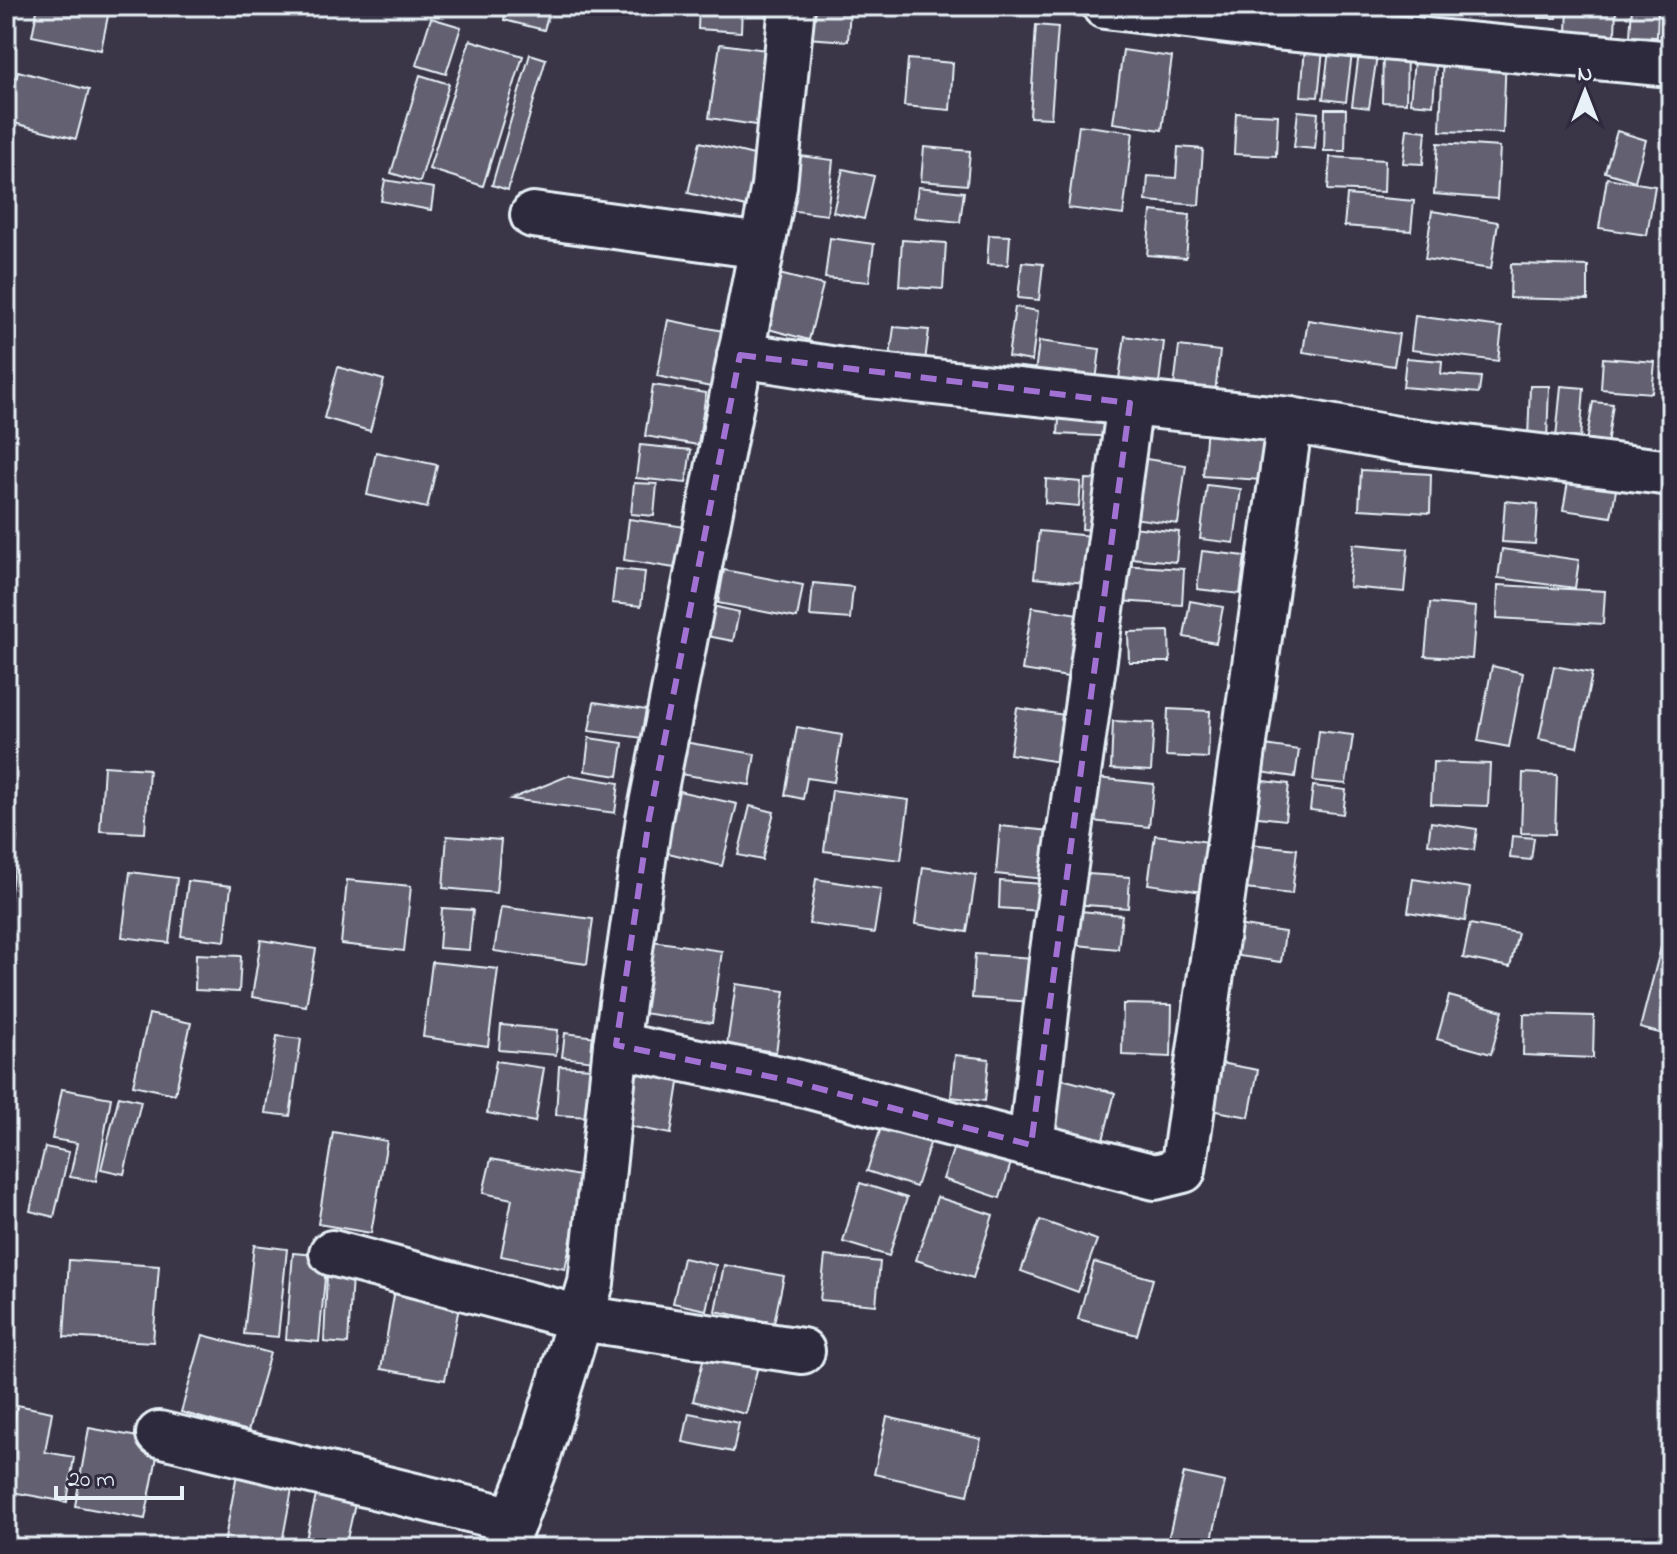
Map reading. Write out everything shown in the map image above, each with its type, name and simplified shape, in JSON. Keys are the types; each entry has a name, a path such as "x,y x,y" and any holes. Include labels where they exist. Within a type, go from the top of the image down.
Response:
{"street":[{"path":"159,1434 508,1534 535,1465 591,1283 616,1045 649,819 774,186 792,6"},
{"path":"1105,6 1276,27 1671,64"},
{"path":"533,215 762,246"},
{"path":"740,355 869,375 1290,420 1402,440 1671,473"},
{"path":"1031,1145 1053,951 1130,403"},
{"path":"616,1045 791,1081 1155,1177 1183,1170 1290,420"},
{"path":"332,1253 580,1318 802,1351"}],"highlighted area":[{"path":"740,355 1130,403 1031,1145 791,1081 616,1045 649,819"}],"building":[{"path":"38,6 110,6 101,50 32,36"},
{"path":"507,6 551,6 544,30 504,20"},
{"path":"699,6 742,6 741,32 698,29"},
{"path":"808,6 850,6 848,41 806,38"},
{"path":"1307,6 1367,6 1367,18 1307,17"},
{"path":"1474,6 1525,6 1525,12 1474,10"},
{"path":"1539,6 1557,6 1557,18 1539,18"},
{"path":"1568,6 1616,6 1615,36 1567,34"},
{"path":"1632,6 1658,6 1657,37 1630,36"},
{"path":"431,18 461,27 446,74 416,65"},
{"path":"1036,25 1058,27 1051,118 1030,117"},
{"path":"470,40 523,56 483,186 429,169"},
{"path":"720,44 767,50 756,125 709,118"},
{"path":"1305,47 1323,50 1318,97 1301,96"},
{"path":"1123,50 1172,57 1162,130 1113,123"},
{"path":"1329,50 1352,53 1346,102 1323,99"},
{"path":"1415,50 1437,52 1433,105 1410,103"},
{"path":"1443,51 1506,54 1503,133 1440,131"},
{"path":"1383,52 1407,53 1406,103 1382,102"},
{"path":"1359,53 1377,56 1369,108 1352,106"},
{"path":"530,54 546,59 508,190 492,185"},
{"path":"908,59 953,63 950,110 904,106"},
{"path":"18,71 89,90 76,139 6,121"},
{"path":"420,75 449,84 420,182 391,173"},
{"path":"1325,109 1346,109 1345,151 1324,151"},
{"path":"1298,111 1318,113 1315,149 1294,147"},
{"path":"1236,113 1278,115 1276,156 1234,154"},
{"path":"1079,125 1133,132 1123,215 1068,208"},
{"path":"1407,129 1426,131 1423,164 1403,163"},
{"path":"1617,131 1646,140 1635,181 1605,172"},
{"path":"700,142 758,156 746,207 688,193"},
{"path":"1438,143 1500,147 1497,199 1434,194"},
{"path":"924,147 970,151 967,185 921,181"},
{"path":"1178,147 1203,149 1199,205 1146,201 1148,176 1176,178"},
{"path":"793,155 833,160 827,215 787,210"},
{"path":"1330,157 1385,160 1384,192 1328,190"},
{"path":"843,169 874,176 864,219 833,212"},
{"path":"1607,178 1655,186 1647,235 1599,228"},
{"path":"385,180 434,188 431,210 381,201"},
{"path":"918,187 964,192 960,222 914,217"},
{"path":"1347,195 1414,201 1411,231 1344,226"},
{"path":"1151,211 1190,215 1186,258 1147,255"},
{"path":"1432,211 1498,222 1491,269 1425,259"},
{"path":"989,235 1010,236 1008,265 987,264"},
{"path":"830,238 874,244 869,282 825,278"},
{"path":"902,240 946,243 943,289 899,286"},
{"path":"1022,262 1043,264 1039,300 1018,298"},
{"path":"1511,264 1588,266 1588,300 1510,298"},
{"path":"775,273 823,285 809,340 761,327"},
{"path":"1015,307 1038,311 1032,361 1008,357"},
{"path":"1415,316 1502,327 1498,361 1411,350"},
{"path":"668,320 723,331 711,387 657,376"},
{"path":"1308,320 1399,334 1394,366 1303,352"},
{"path":"894,327 929,330 925,361 890,357"},
{"path":"1125,336 1164,342 1158,391 1118,386"},
{"path":"1039,341 1100,349 1096,381 1035,373"},
{"path":"1179,346 1220,351 1215,392 1174,387"},
{"path":"1406,358 1442,361 1441,374 1481,377 1479,393 1403,387"},
{"path":"1603,358 1655,362 1652,393 1601,389"},
{"path":"338,367 384,380 370,431 324,418"},
{"path":"653,385 706,393 698,445 645,436"},
{"path":"1530,386 1549,386 1547,440 1528,439"},
{"path":"1561,386 1584,388 1580,440 1556,438"},
{"path":"1593,402 1613,404 1606,452 1585,448"},
{"path":"1060,404 1118,406 1117,437 1058,434"},
{"path":"1207,425 1264,429 1261,480 1203,476"},
{"path":"640,445 691,450 686,483 636,478"},
{"path":"376,452 437,465 427,508 367,495"},
{"path":"1133,457 1186,465 1178,524 1124,517"},
{"path":"1361,470 1431,474 1430,513 1359,509"},
{"path":"1046,479 1081,482 1079,506 1045,503"},
{"path":"1085,479 1108,480 1105,531 1082,529"},
{"path":"1568,482 1616,490 1611,517 1563,510"},
{"path":"634,483 657,484 654,516 631,514"},
{"path":"1207,485 1241,489 1234,543 1200,539"},
{"path":"1505,501 1538,504 1535,544 1502,542"},
{"path":"629,519 686,527 681,569 624,560"},
{"path":"1122,526 1179,532 1176,562 1118,557"},
{"path":"1039,531 1101,537 1096,584 1034,578"},
{"path":"1353,544 1408,549 1404,592 1349,587"},
{"path":"1502,549 1579,560 1575,588 1498,578"},
{"path":"1202,551 1245,556 1240,594 1197,589"},
{"path":"1120,565 1184,569 1182,605 1118,601"},
{"path":"616,569 645,572 641,606 612,603"},
{"path":"724,570 803,585 797,618 718,603"},
{"path":"813,583 853,587 850,619 810,616"},
{"path":"1498,585 1605,591 1603,624 1497,618"},
{"path":"1190,601 1223,607 1216,643 1184,637"},
{"path":"1430,603 1476,607 1472,659 1425,656"},
{"path":"708,605 739,612 733,641 702,635"},
{"path":"1032,607 1085,615 1075,678 1022,670"},
{"path":"1169,631 1170,662 1129,662 1128,632"},
{"path":"1492,666 1523,673 1509,747 1478,741"},
{"path":"1554,666 1592,673 1577,747 1539,739"},
{"path":"594,702 647,710 643,738 589,731"},
{"path":"1017,708 1072,716 1065,763 1010,754"},
{"path":"1168,709 1210,711 1208,758 1166,756"},
{"path":"1113,721 1154,723 1151,771 1111,769"},
{"path":"797,727 842,735 834,782 807,778 803,799 785,795"},
{"path":"1319,731 1353,735 1346,784 1313,781"},
{"path":"589,738 623,743 618,776 585,771"},
{"path":"678,741 755,754 750,785 673,773"},
{"path":"1258,744 1299,750 1295,777 1254,771"},
{"path":"1433,762 1490,764 1488,806 1431,804"},
{"path":"104,766 149,769 145,833 100,831"},
{"path":"1523,773 1557,775 1555,834 1521,833"},
{"path":"570,775 619,783 615,813 511,799"},
{"path":"1087,777 1154,784 1149,827 1082,820"},
{"path":"1245,779 1289,784 1285,820 1241,815"},
{"path":"1313,786 1346,790 1343,814 1310,810"},
{"path":"674,790 737,804 722,866 660,851"},
{"path":"832,790 909,800 901,860 824,851"},
{"path":"750,806 774,812 762,860 738,855"},
{"path":"1431,822 1477,829 1474,850 1428,844"},
{"path":"1000,826 1050,831 1045,879 996,874"},
{"path":"1155,835 1217,843 1210,893 1148,884"},
{"path":"6,836 17,837 8,919 6,919"},
{"path":"447,836 501,840 496,893 443,888"},
{"path":"1512,836 1534,838 1531,860 1510,858"},
{"path":"1240,843 1297,849 1292,894 1235,888"},
{"path":"923,867 976,875 967,932 915,924"},
{"path":"130,872 177,878 169,943 122,937"},
{"path":"1074,873 1130,877 1128,908 1071,904"},
{"path":"816,879 881,889 874,933 809,924"},
{"path":"1413,879 1470,888 1465,921 1408,912"},
{"path":"347,880 411,886 404,951 341,944"},
{"path":"188,881 231,886 225,941 181,936"},
{"path":"1000,881 1043,884 1041,911 999,908"},
{"path":"501,907 593,919 587,964 494,951"},
{"path":"442,908 473,910 469,950 439,948"},
{"path":"1069,910 1122,915 1118,949 1066,944"},
{"path":"1229,924 1285,932 1281,962 1225,954"},
{"path":"1470,924 1518,933 1510,967 1463,958"},
{"path":"1667,924 1671,925 1671,1036 1640,1028"},
{"path":"261,940 316,949 306,1006 252,997"},
{"path":"652,941 722,951 712,1023 642,1013"},
{"path":"196,954 241,956 239,992 195,990"},
{"path":"975,954 1035,958 1033,1002 972,998"},
{"path":"432,962 498,969 488,1046 423,1037"},
{"path":"736,984 785,991 776,1052 727,1045"},
{"path":"1449,996 1503,1011 1491,1054 1437,1039"},
{"path":"1123,1004 1172,1005 1171,1057 1122,1055"},
{"path":"149,1014 191,1023 175,1094 133,1085"},
{"path":"1524,1014 1594,1016 1593,1058 1523,1055"},
{"path":"501,1025 558,1030 556,1055 499,1050"},
{"path":"565,1033 597,1037 594,1061 562,1057"},
{"path":"277,1036 301,1039 290,1116 265,1113"},
{"path":"955,1055 989,1059 985,1101 951,1097"},
{"path":"496,1061 544,1068 535,1122 487,1113"},
{"path":"634,1061 681,1070 671,1134 623,1125"},
{"path":"1210,1061 1258,1070 1249,1117 1200,1108"},
{"path":"559,1066 593,1068 590,1117 556,1115"},
{"path":"1054,1077 1115,1093 1103,1140 1043,1124"},
{"path":"62,1089 111,1098 96,1181 70,1177 77,1143 52,1139"},
{"path":"119,1096 141,1101 124,1174 101,1169"},
{"path":"887,1109 936,1125 916,1187 867,1171"},
{"path":"333,1132 387,1141 371,1233 318,1224"},
{"path":"959,1132 1015,1150 1000,1198 943,1179"},
{"path":"45,1147 69,1152 54,1217 30,1211"},
{"path":"491,1159 584,1177 565,1269 501,1256 512,1199 483,1193"},
{"path":"860,1183 907,1198 889,1256 843,1242"},
{"path":"937,1197 993,1215 973,1278 916,1260"},
{"path":"1040,1220 1097,1240 1078,1292 1021,1271"},
{"path":"254,1245 287,1249 278,1337 244,1334"},
{"path":"293,1253 327,1256 319,1342 286,1339"},
{"path":"825,1256 880,1262 876,1305 820,1300"},
{"path":"683,1258 716,1265 706,1310 673,1303"},
{"path":"69,1260 159,1266 153,1342 64,1337"},
{"path":"1094,1262 1153,1279 1137,1335 1078,1319"},
{"path":"724,1265 784,1276 774,1323 715,1311"},
{"path":"327,1275 352,1276 348,1344 324,1342"},
{"path":"395,1290 460,1302 445,1380 381,1369"},
{"path":"203,1335 270,1353 248,1431 181,1412"},
{"path":"707,1345 760,1358 746,1414 693,1401"},
{"path":"6,1404 13,1405 6,1439"},
{"path":"17,1405 52,1412 45,1452 74,1457 67,1502 6,1491 6,1465"},
{"path":"689,1413 739,1423 733,1452 683,1442"},
{"path":"887,1417 981,1439 968,1495 874,1474"},
{"path":"89,1428 160,1441 145,1519 75,1506"},
{"path":"239,1463 295,1473 281,1548 246,1548 224,1544"},
{"path":"1184,1473 1225,1482 1210,1548 1166,1548"},
{"path":"318,1487 357,1495 345,1548 304,1548"}]}
